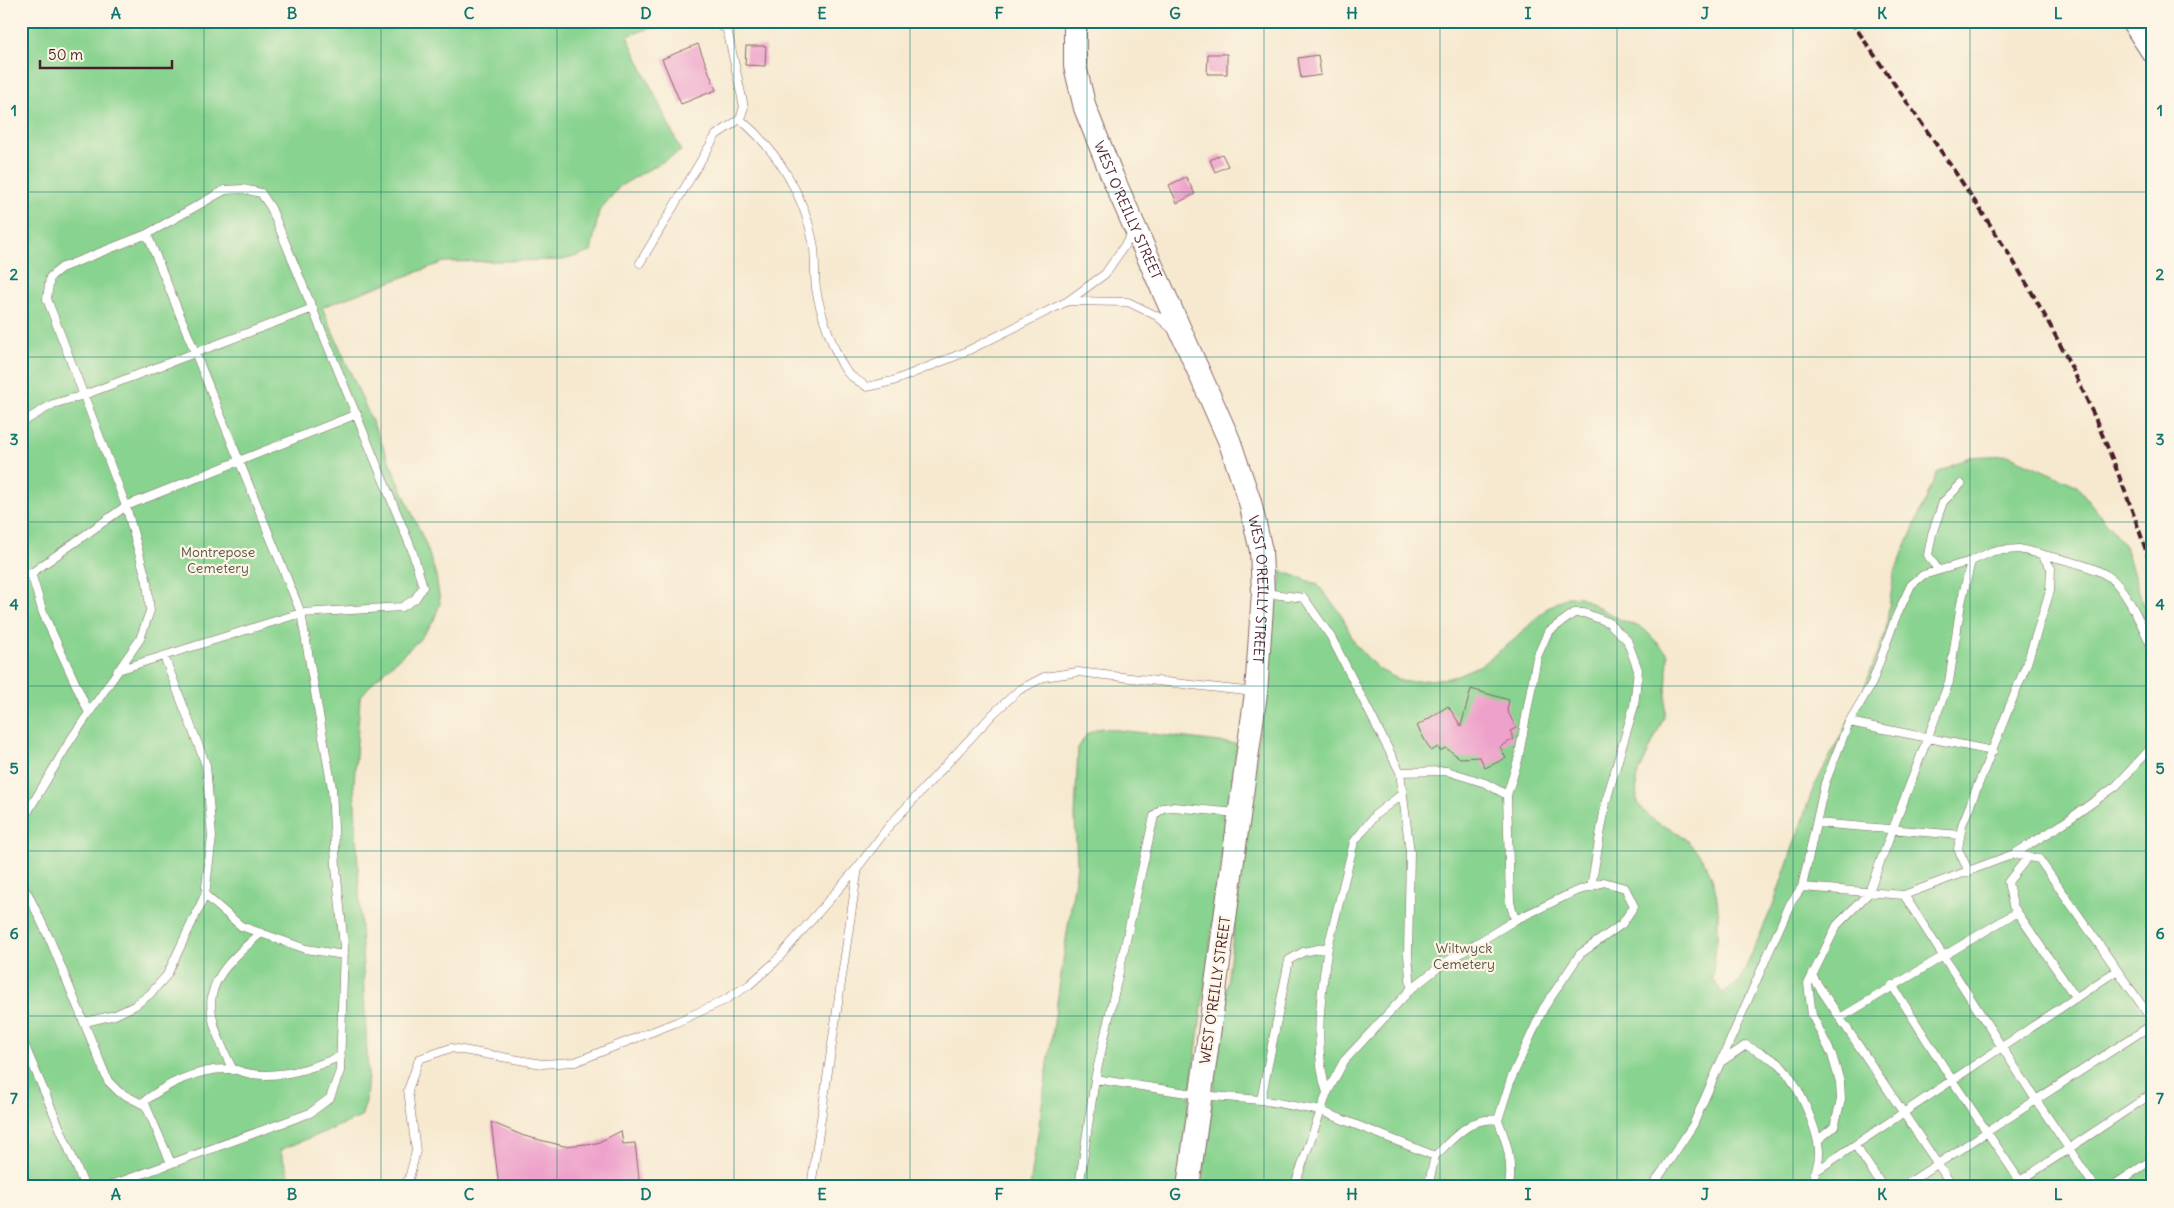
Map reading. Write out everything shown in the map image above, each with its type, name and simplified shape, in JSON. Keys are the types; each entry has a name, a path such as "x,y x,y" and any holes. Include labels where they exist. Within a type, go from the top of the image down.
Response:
{"main road":[{"path":"2134,21 2153,50"}],"street":[{"name":"WEST O'REILLY STREET","path":"1075,21 1075,66 1085,108 1229,440 1250,502 1261,551 1263,592 1256,692 1188,1187"}],"lane":[{"path":"640,263 716,135 740,119 744,107 727,29 710,21"},
{"path":"740,119 756,132 787,172 804,210 813,242 816,289 836,350 847,372 867,387 893,381 963,353 1068,301 1105,274 1136,229"},
{"path":"21,823 89,713 118,670 140,639 150,610 147,582 126,506 47,299 50,277 61,268 148,234 225,190 243,189 261,193 271,208 357,414 412,550 423,587 415,599 402,607 301,613 118,670"},
{"path":"106,1187 310,1113 330,1098 340,1071 341,1056 344,955 336,867 332,788 301,613 148,234"},
{"path":"1068,301 1128,302 1157,316 1185,340"},
{"path":"21,423 53,404 84,395 313,308"},
{"path":"21,575 31,572 126,506 357,414"},
{"path":"1938,570 1928,555 1932,534 1944,502 1961,484"},
{"path":"1652,1187 1693,1125 1790,904 1802,887 1825,783 1849,722 1872,683 1895,619 1911,585 1923,575 1971,561 1993,551 2019,549 2040,554 2084,566 2109,577 2124,595 2153,649"},
{"path":"1969,872 1958,849 1962,826 2026,663 2050,591 2051,568 2040,554"},
{"path":"1818,1140 1834,1127 1841,1100 1840,1082 1832,1055 1812,1015 1808,984 1837,925 1868,894 1949,682 1961,604 1971,561"},
{"path":"31,572 43,613 89,713"},
{"path":"1263,592 1304,598 1331,637 1400,772 1410,852 1408,955 1411,989"},
{"path":"1515,920 1510,902 1507,795 1518,760 1537,657 1548,632 1574,613 1584,613 1608,622 1627,640 1638,670 1634,706 1606,801 1591,887"},
{"path":"84,1022 115,1015 134,1006 150,994 167,975 205,895 212,837 206,765 164,656"},
{"path":"402,1187 409,1179 416,1151 408,1090 419,1059 451,1048 542,1064 575,1062 677,1022 723,1001 749,985 774,963 858,867 890,826 993,714 1019,690 1044,677 1078,672 1256,692"},
{"path":"1849,722 1993,751"},
{"path":"1802,887 1868,894 1904,895 2014,854 2058,827 2116,786 2153,746"},
{"path":"1400,772 1447,771 1485,783 1507,795"},
{"path":"1327,1093 1320,1056 1323,981 1328,948 1354,842 1375,815 1402,794"},
{"path":"1078,1187 1095,1079 1154,816 1162,808 1173,807 1239,813"},
{"path":"1817,823 1960,835"},
{"path":"1902,1187 2153,1023 2039,860 2014,854"},
{"path":"2028,857 2008,882 2012,906 2076,998"},
{"path":"811,1187 858,867"},
{"path":"1295,1187 1327,1093 1344,1061 1411,989 1443,964 1515,920 1604,882 1624,888 1634,906 1622,924 1580,954 1542,1009 1511,1078 1498,1120 1507,1142 1511,1165 1509,1187"},
{"path":"21,887 28,894 51,942 108,1081 119,1092 146,1106 171,1163"},
{"path":"205,895 241,926 306,949 344,955"},
{"path":"1904,895 2036,1100 2095,1187"},
{"path":"1840,1018 2016,912"},
{"path":"234,1070 222,1046 209,1006 216,982 232,957 261,933"},
{"path":"1261,1100 1290,960 1303,952 1328,948"},
{"path":"1816,1170 2116,971"},
{"path":"1812,976 1953,1187"},
{"path":"1892,985 1952,1080 2022,1184"},
{"path":"21,1037 86,1187"},
{"path":"1721,1062 1746,1046 1779,1063 1809,1113 1818,1140 1819,1155 1811,1183 1817,1187"},
{"path":"142,1103 164,1087 211,1071 234,1070 252,1074 286,1073 313,1068 341,1056"},
{"path":"1095,1079 1200,1095 1261,1100 1321,1111 1435,1156"},
{"path":"2011,1187 2022,1184 2069,1149 2153,1093"},
{"path":"1428,1187 1435,1156 1471,1123 1486,1118 1498,1120"},
{"path":"1855,1145 1883,1187"},
{"path":"2111,1187 2153,1159"}],"green space":[{"name":"Montrepose Cemetery","path":"21,21 671,21 627,36 681,151 620,186 599,211 591,252 563,260 444,262 322,307 426,545 436,575 440,603 434,620 420,639 375,680 360,697 354,784 368,1074 366,1101 361,1117 280,1150 293,1187 21,1187"},
{"name":"Wiltwyck Cemetery","path":"2008,455 2076,485 2125,546 2153,636 2153,1187 1201,1187 1274,615 1282,571 1317,584 1341,614 1355,644 1378,669 1404,682 1450,678 1481,665 1514,640 1546,609 1567,597 1580,597 1619,619 1644,629 1668,654 1665,715 1636,779 1637,803 1656,822 1683,837 1698,853 1708,869 1714,885 1718,921 1712,979 1723,994 1740,981 1773,905 1813,789 1860,699 1885,634 1894,574 1937,473 1969,457"},
{"path":"1101,728 1237,744 1178,1187 1030,1187 1077,865 1075,817 1078,748 1087,734"}],"building":[{"path":"698,44 716,90 681,104 662,59"},
{"path":"746,46 766,46 765,66 745,65"},
{"path":"1208,54 1227,54 1227,74 1207,74"},
{"path":"1318,55 1321,75 1301,78 1298,58"},
{"path":"1222,154 1228,166 1215,172 1210,160"},
{"path":"1186,177 1195,194 1177,203 1169,185"},
{"path":"1471,689 1509,700 1507,710 1516,728 1510,731 1514,739 1500,747 1506,758 1485,768 1480,757 1460,758 1446,748 1440,751 1438,747 1431,751 1417,726 1448,706 1461,726"},
{"path":"491,1122 524,1136 564,1146 597,1143 621,1131 623,1144 635,1143 640,1187 499,1187"}],"railway":[{"path":"1851,21 1991,226 2053,331 2091,409 2124,490 2153,572"}]}
